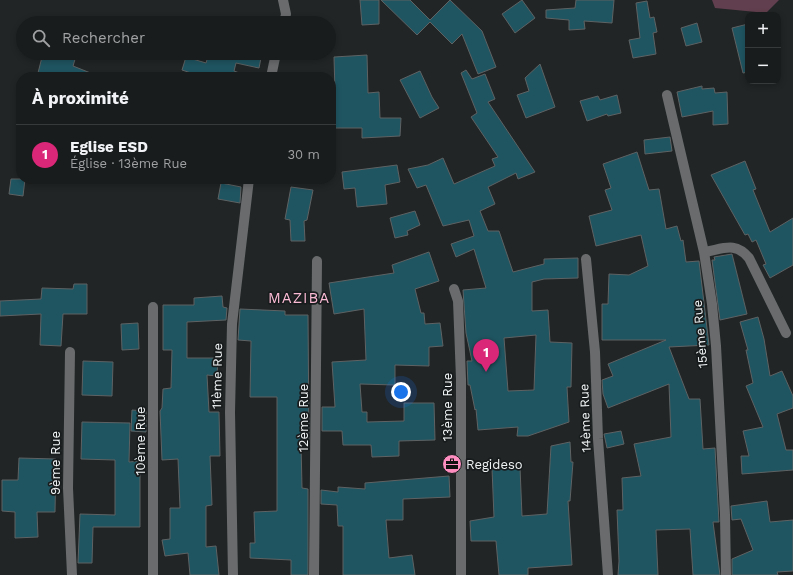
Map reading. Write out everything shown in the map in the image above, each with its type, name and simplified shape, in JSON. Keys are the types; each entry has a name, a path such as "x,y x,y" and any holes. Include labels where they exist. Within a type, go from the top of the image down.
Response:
{"street":[{"path":"283,0 286,16"},
{"path":"271,72 274,60"},
{"name":"15ème Rue","path":"667,95 704,252 712,304 716,346 725,515 726,575"},
{"name":"11ème Rue","path":"233,575 230,412 232,324 249,184"},
{"path":"704,252 733,247 742,250 749,258 786,333"},
{"name":"14ème Rue","path":"586,259 596,352 598,439 608,575"},
{"name":"12ème Rue","path":"314,575 317,261"},
{"name":"13ème Rue","path":"454,289 458,301 461,379 460,575"},
{"name":"10ème Rue","path":"153,307 153,575"},
{"name":"9ème Rue","path":"70,352 68,488 72,575"}],"shaded area":[{"path":"712,0 779,0 767,12 715,8"}],"building":[{"path":"360,0 379,0 379,24 362,25"},
{"path":"381,0 410,0 430,20 450,0 482,31 496,67 478,74 462,34 452,44 430,22 417,35"},
{"path":"522,0 535,18 515,33 502,14"},
{"path":"576,0 614,0 612,23 584,21 585,29 569,30 569,20 546,18 546,10 575,8"},
{"path":"647,1 650,18 654,17 657,32 653,33 656,54 633,58 629,40 640,38 636,3"},
{"path":"697,23 702,42 686,46 681,28"},
{"path":"745,25 745,73 743,73 732,28"},
{"path":"367,55 368,93 379,92 380,118 401,118 400,136 362,138 362,128 336,128 336,72 334,72 334,60 336,60 336,57"},
{"path":"41,60 75,60 73,66 88,72 38,72"},
{"path":"185,60 196,60 206,63 207,60 261,60 259,68 236,63 234,71 237,72 188,72 182,70"},
{"path":"540,64 555,107 526,118 517,95 529,91 525,78"},
{"path":"466,70 472,79 485,74 495,99 488,102 535,172 518,179 516,173 488,187 495,204 480,211 488,231 499,231 513,272 544,264 544,259 578,258 578,278 544,279 532,282 532,311 548,310 550,342 572,343 571,387 567,387 569,422 528,436 517,436 518,427 478,430 476,409 475,410 470,385 468,385 467,361 472,361 466,333 463,290 486,288 474,249 456,257 451,244 474,236 469,220 443,226 426,185 417,188 408,169 428,165 443,158 454,184 495,166 492,159 498,157 471,117 477,113 461,73","holes":["536,335 534,390 508,391 504,338"]},
{"path":"420,71 432,97 439,108 420,118 400,80"},
{"path":"702,86 702,89 714,88 715,93 727,92 728,124 713,125 713,111 682,117 677,92"},
{"path":"617,95 621,113 608,116 607,114 587,121 580,101 598,96 600,100"},
{"path":"670,137 672,151 645,154 644,140"},
{"path":"637,152 649,190 659,189 666,229 677,226 681,241 683,240 686,262 699,261 709,345 669,347 689,399 700,399 703,449 715,448 719,522 713,522 720,575 693,575 690,529 656,530 658,575 618,575 619,561 617,510 623,510 622,478 641,476 634,444 671,437 669,384 608,408 603,394 602,380 613,376 608,364 666,340 602,340 602,304 608,304 609,274 629,275 648,266 641,235 596,246 589,216 612,210 605,190 611,188 603,164"},
{"path":"745,161 756,189 753,190 770,232 793,218 793,265 770,278 763,265 766,264 756,240 752,242 748,234 745,235 711,175"},
{"path":"397,165 400,182 385,185 387,204 357,207 355,188 344,189 342,172"},
{"path":"11,179 16,179 16,184 24,184 23,196 9,194"},
{"path":"221,184 241,187 240,203 218,199"},
{"path":"291,187 313,190 307,220 304,221 305,241 291,241 290,220 285,219"},
{"path":"415,211 420,225 407,231 408,235 395,238 390,218"},
{"path":"429,252 439,281 415,289 421,313 424,313 425,324 440,323 443,346 429,347 429,366 395,365 395,385 360,384 362,412 367,412 367,422 404,421 404,403 434,403 435,440 399,441 399,456 372,457 371,445 343,445 342,431 322,431 322,407 335,407 332,362 366,360 364,309 334,314 329,283 394,273 392,265"},
{"path":"732,254 747,314 720,320 712,260 715,260 714,257"},
{"path":"74,284 87,284 87,314 63,314 61,346 40,345 41,314 0,316 0,301 41,299 42,288 73,289"},
{"path":"222,296 223,307 227,308 226,320 187,322 187,358 218,358 217,376 207,375 209,412 219,412 220,456 210,456 212,505 206,506 206,547 216,546 219,575 190,575 188,553 165,556 162,540 170,539 170,508 180,508 178,459 162,460 160,411 162,408 163,389 171,388 172,350 163,350 163,305 194,305 194,298"},
{"path":"240,309 285,311 285,315 308,315 309,443 301,443 302,488 308,489 308,575 291,575 291,560 250,558 250,543 255,543 254,512 277,511 277,397 250,397 251,341 238,340"},
{"path":"758,317 764,339 770,376 782,371 793,396 793,408 777,414 786,450 793,450 793,470 742,474 741,456 749,456 743,431 763,427 746,386 753,383 746,350 748,350 740,322"},
{"path":"138,323 139,349 122,350 121,324"},
{"path":"83,361 113,362 112,396 82,395"},
{"path":"132,410 146,411 146,432 131,431"},
{"path":"82,422 130,423 129,462 140,461 140,527 93,527 92,563 78,563 80,514 115,515 115,460 81,459"},
{"path":"621,431 624,444 607,448 604,434"},
{"path":"570,442 571,462 573,462 570,501 568,501 572,565 528,568 528,575 499,575 496,541 471,541 470,521 494,517 492,468 520,467 522,516 547,514 551,446"},
{"path":"19,458 56,459 55,512 37,512 38,537 15,538 15,512 2,511 2,480 18,480"},
{"path":"449,476 450,497 403,499 403,520 386,520 389,558 412,555 415,575 343,575 343,526 338,526 337,505 321,504 321,490 338,492 338,487 365,489 365,483"},
{"path":"767,501 770,522 793,520 793,571 777,572 778,575 732,575 732,559 753,550 741,519 732,520 731,506"}],"place":[{"name":"Eglise ESD","path":"486,372"},
{"name":"Regideso","path":"452,464"}],"district":[{"name":"MAZIBA","path":"299,298"}]}
